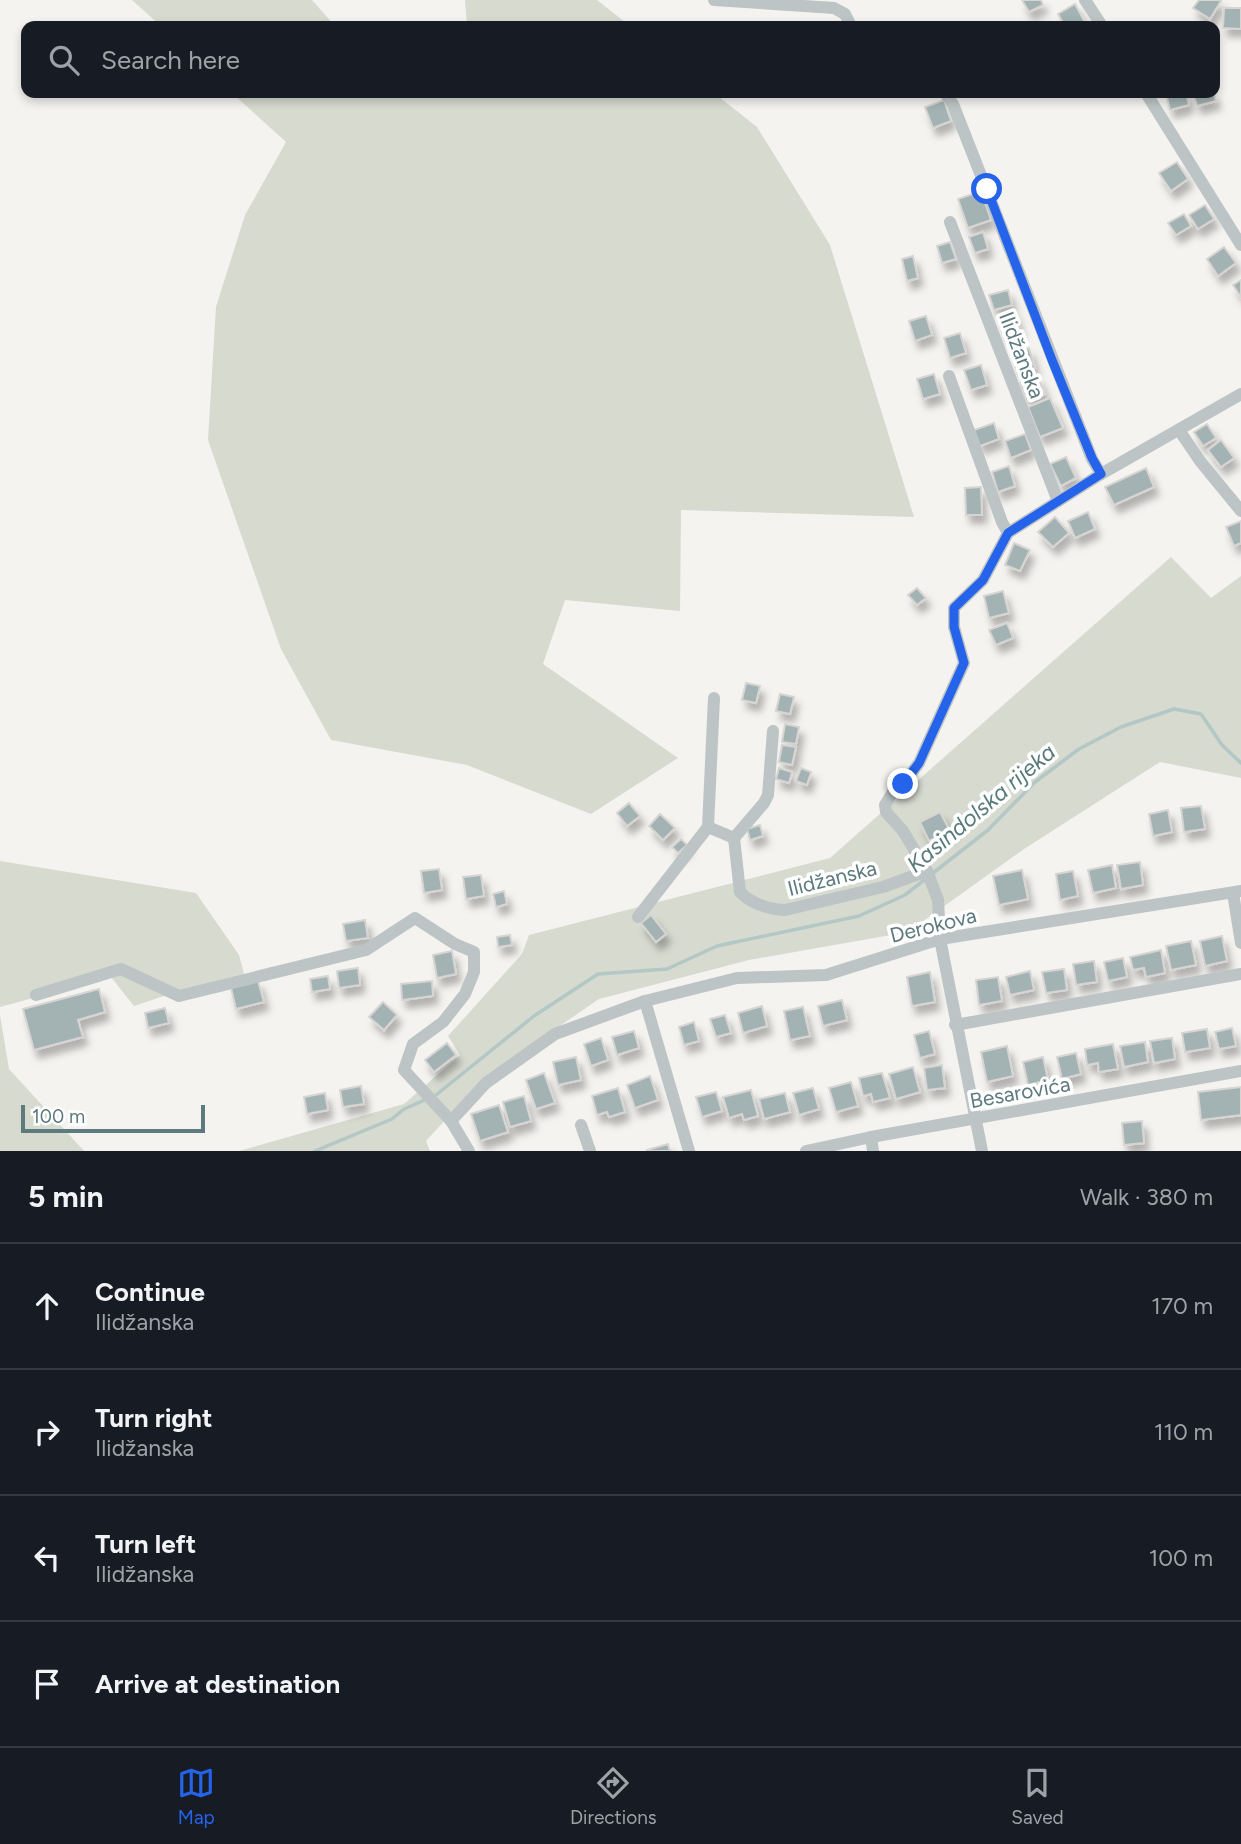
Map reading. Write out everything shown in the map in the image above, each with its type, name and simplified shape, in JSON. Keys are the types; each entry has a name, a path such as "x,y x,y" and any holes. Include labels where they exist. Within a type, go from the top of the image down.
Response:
{"street":[{"path":"715,0 834,8 845,14 848,21"},
{"path":"1085,0 1099,21"},
{"name":"Ilidžanska","path":"948,98 953,104 1052,360 1101,474"},
{"path":"1149,98 1241,245"},
{"name":"Ilidžanska","path":"950,222 1058,501"},
{"path":"948,376 1008,533"},
{"path":"982,1151 955,1025 940,939 938,900 927,871 903,831 886,812 885,805 894,790 903,784 919,763 964,663 954,627 954,608 983,580 1008,533 1101,474 1241,394"},
{"path":"1179,430 1192,452 1241,511"},
{"path":"638,917 708,827 714,698"},
{"path":"708,827 734,838 764,803 768,795 773,731"},
{"name":"Ilidžanska","path":"734,838 740,892 770,909 800,908 883,887 927,871"},
{"name":"Derokova","path":"451,1121 486,1083 555,1034 645,1001 737,978 826,975 940,939 1237,892 1241,943"},
{"path":"36,995 121,969 179,996 366,950 415,918 455,944 474,952 474,972 465,994 443,1022 414,1044 404,1070 451,1121 469,1151"},
{"path":"955,1025 1241,974"},
{"path":"645,1001 689,1151"},
{"name":"Besarovića","path":"806,1151 1241,1071"},
{"path":"580,1125 590,1151"},
{"path":"871,1137 873,1151"}],"shaded area":[{"path":"132,0 312,0 331,21 155,21"},
{"path":"465,0 597,0 624,21 467,21"},
{"path":"238,98 720,98 757,127 830,245 914,517 681,510 680,611 565,600 543,664 678,758 591,814 467,765 331,740 281,649 208,440 216,307 245,215 286,142"},
{"path":"1171,557 1211,598 1241,576 1241,778 1160,762 1024,849 908,932 749,960 599,999 484,1078 426,1141 430,1151 239,1151 404,1104 460,1055 448,1036 522,954 529,935 830,858"},
{"path":"0,861 196,893 239,955 244,974 134,1006 111,977 0,1007"},
{"path":"0,1015 9,1069 84,1151 0,1151"}],"building":[{"path":"1022,0 1041,0 1043,5 1029,12"},
{"path":"1199,0 1221,1 1210,19 1193,8"},
{"path":"1075,4 1084,21 1062,21 1058,14"},
{"path":"1224,8 1241,8 1241,29 1223,28"},
{"path":"1167,98 1187,98 1189,105 1170,110"},
{"path":"1195,98 1215,98 1216,101 1197,106"},
{"path":"944,100 951,121 933,128 925,107"},
{"path":"1177,162 1188,179 1171,191 1159,173"},
{"path":"981,191 991,220 968,228 958,199"},
{"path":"1205,205 1214,219 1198,229 1189,215"},
{"path":"1184,214 1191,226 1176,235 1168,223"},
{"path":"983,232 988,249 975,253 969,237"},
{"path":"950,242 956,259 942,263 937,246"},
{"path":"1224,247 1236,263 1218,276 1207,259"},
{"path":"913,256 918,278 907,281 902,259"},
{"path":"1241,280 1241,297 1233,285"},
{"path":"1008,290 1012,305 994,310 989,295"},
{"path":"1014,311 1020,331 1004,336 998,316"},
{"path":"926,316 932,335 915,341 909,321"},
{"path":"960,333 966,353 950,358 944,338"},
{"path":"1029,348 1035,368 1018,373 1012,353"},
{"path":"981,365 987,385 971,390 964,370"},
{"path":"934,374 940,394 923,399 917,379"},
{"path":"1038,376 1045,394 1027,401 1020,383"},
{"path":"1050,398 1063,428 1040,437 1028,407"},
{"path":"994,423 999,439 980,446 974,430"},
{"path":"1207,424 1216,438 1203,446 1194,432"},
{"path":"1025,434 1031,450 1011,458 1005,441"},
{"path":"1221,440 1234,458 1221,467 1208,450"},
{"path":"1066,457 1076,478 1061,486 1050,464"},
{"path":"1009,466 1015,486 998,492 992,472"},
{"path":"1146,468 1154,487 1114,505 1105,487"},
{"path":"981,487 982,515 966,515 965,488"},
{"path":"1088,512 1095,529 1075,538 1068,521"},
{"path":"1055,517 1069,533 1053,547 1038,532"},
{"path":"1241,521 1241,543 1234,546 1226,527"},
{"path":"1014,543 1030,550 1020,571 1005,565"},
{"path":"917,588 926,598 917,605 908,595"},
{"path":"1003,591 1009,613 989,618 984,596"},
{"path":"1007,623 1013,638 996,645 989,630"},
{"path":"746,683 760,686 756,703 742,700"},
{"path":"780,694 794,697 790,714 776,711"},
{"path":"785,724 799,727 796,744 782,742"},
{"path":"782,745 796,747 792,765 779,762"},
{"path":"779,768 792,772 789,783 776,779"},
{"path":"801,768 811,772 807,785 796,781"},
{"path":"629,803 640,816 627,826 617,813"},
{"path":"1201,806 1205,829 1184,832 1181,808"},
{"path":"1168,810 1172,832 1153,836 1149,814"},
{"path":"940,812 950,831 929,841 920,822"},
{"path":"660,814 675,828 663,840 649,826"},
{"path":"760,825 763,836 750,840 747,829"},
{"path":"681,839 687,845 678,853 672,847"},
{"path":"1140,862 1143,885 1121,889 1117,865"},
{"path":"1112,865 1116,888 1093,893 1088,870"},
{"path":"439,869 442,890 424,893 421,871"},
{"path":"1022,870 1028,899 999,905 993,876"},
{"path":"1073,871 1078,896 1060,900 1056,874"},
{"path":"481,875 484,896 466,899 463,877"},
{"path":"504,891 507,904 496,907 493,894"},
{"path":"651,915 666,934 656,942 641,923"},
{"path":"365,920 368,938 346,941 343,924"},
{"path":"510,935 512,945 498,947 497,937"},
{"path":"1222,936 1227,961 1205,966 1200,941"},
{"path":"1191,941 1196,965 1171,970 1166,946"},
{"path":"1161,950 1165,973 1146,977 1144,968 1133,970 1130,957"},
{"path":"452,951 456,974 437,978 433,955"},
{"path":"1123,958 1127,977 1108,981 1104,962"},
{"path":"1094,961 1097,982 1076,985 1073,964"},
{"path":"358,968 360,985 339,988 337,971"},
{"path":"1064,969 1067,990 1046,993 1042,972"},
{"path":"1030,971 1034,990 1010,995 1006,977"},
{"path":"930,972 935,1002 912,1006 907,977"},
{"path":"328,976 330,989 312,992 310,979"},
{"path":"998,977 1002,1001 979,1005 976,980"},
{"path":"258,981 264,1002 236,1009 231,988"},
{"path":"432,981 433,996 402,1000 401,984"},
{"path":"99,989 105,1012 78,1020 83,1037 34,1050 23,1009"},
{"path":"842,1000 847,1020 823,1026 818,1006"},
{"path":"383,1002 397,1015 384,1030 369,1017"},
{"path":"762,1006 767,1026 743,1033 738,1013"},
{"path":"803,1007 810,1036 790,1040 784,1011"},
{"path":"165,1008 169,1023 148,1028 145,1013"},
{"path":"725,1015 731,1033 716,1037 710,1019"},
{"path":"694,1022 699,1041 684,1045 679,1027"},
{"path":"1232,1028 1236,1046 1219,1049 1215,1032"},
{"path":"1207,1029 1210,1048 1185,1052 1182,1033"},
{"path":"634,1031 639,1048 617,1055 612,1037"},
{"path":"929,1031 935,1054 920,1058 914,1035"},
{"path":"601,1038 608,1060 591,1066 584,1044"},
{"path":"1172,1038 1175,1059 1154,1063 1150,1041"},
{"path":"1145,1042 1148,1062 1124,1067 1120,1046"},
{"path":"447,1043 456,1055 434,1072 425,1060"},
{"path":"1113,1044 1118,1069 1099,1072 1098,1063 1087,1065 1085,1049"},
{"path":"1007,1046 1013,1076 987,1082 981,1052"},
{"path":"1076,1053 1081,1074 1062,1079 1057,1057"},
{"path":"576,1057 581,1080 558,1085 553,1062"},
{"path":"1043,1057 1048,1080 1028,1085 1023,1062"},
{"path":"942,1065 945,1088 927,1090 924,1068"},
{"path":"913,1067 920,1092 896,1099 889,1074"},
{"path":"544,1073 555,1103 536,1109 526,1080"},
{"path":"882,1073 890,1098 873,1102 871,1094 863,1096 859,1078"},
{"path":"650,1076 658,1100 635,1108 627,1085"},
{"path":"851,1082 858,1106 836,1112 829,1088"},
{"path":"361,1086 364,1104 343,1107 340,1090"},
{"path":"1241,1087 1241,1115 1201,1120 1198,1092"},
{"path":"618,1088 625,1112 609,1117 607,1112 597,1115 592,1096"},
{"path":"813,1088 819,1109 799,1115 793,1093"},
{"path":"751,1090 758,1116 744,1120 742,1114 729,1118 723,1097"},
{"path":"716,1092 722,1111 702,1117 696,1097"},
{"path":"325,1093 328,1110 307,1114 304,1097"},
{"path":"785,1093 790,1112 764,1119 759,1099"},
{"path":"524,1096 531,1121 510,1127 503,1102"},
{"path":"499,1105 508,1132 480,1141 471,1114"},
{"path":"1142,1121 1144,1143 1124,1145 1122,1123"},
{"path":"668,1144 670,1151 647,1151 647,1150"}],"waterway":[{"name":"Kasindolska rijeka","path":"315,1151 392,1119 404,1109 436,1095 534,1016 598,974 667,969 717,946 859,916 905,895 988,830 1035,782 1079,749 1121,727 1174,709 1201,714 1222,745 1241,763"}],"route":[{"path":"903,784 919,763 964,663 954,627 954,608 983,580 1008,533 1101,474 1052,360 987,189"}]}
